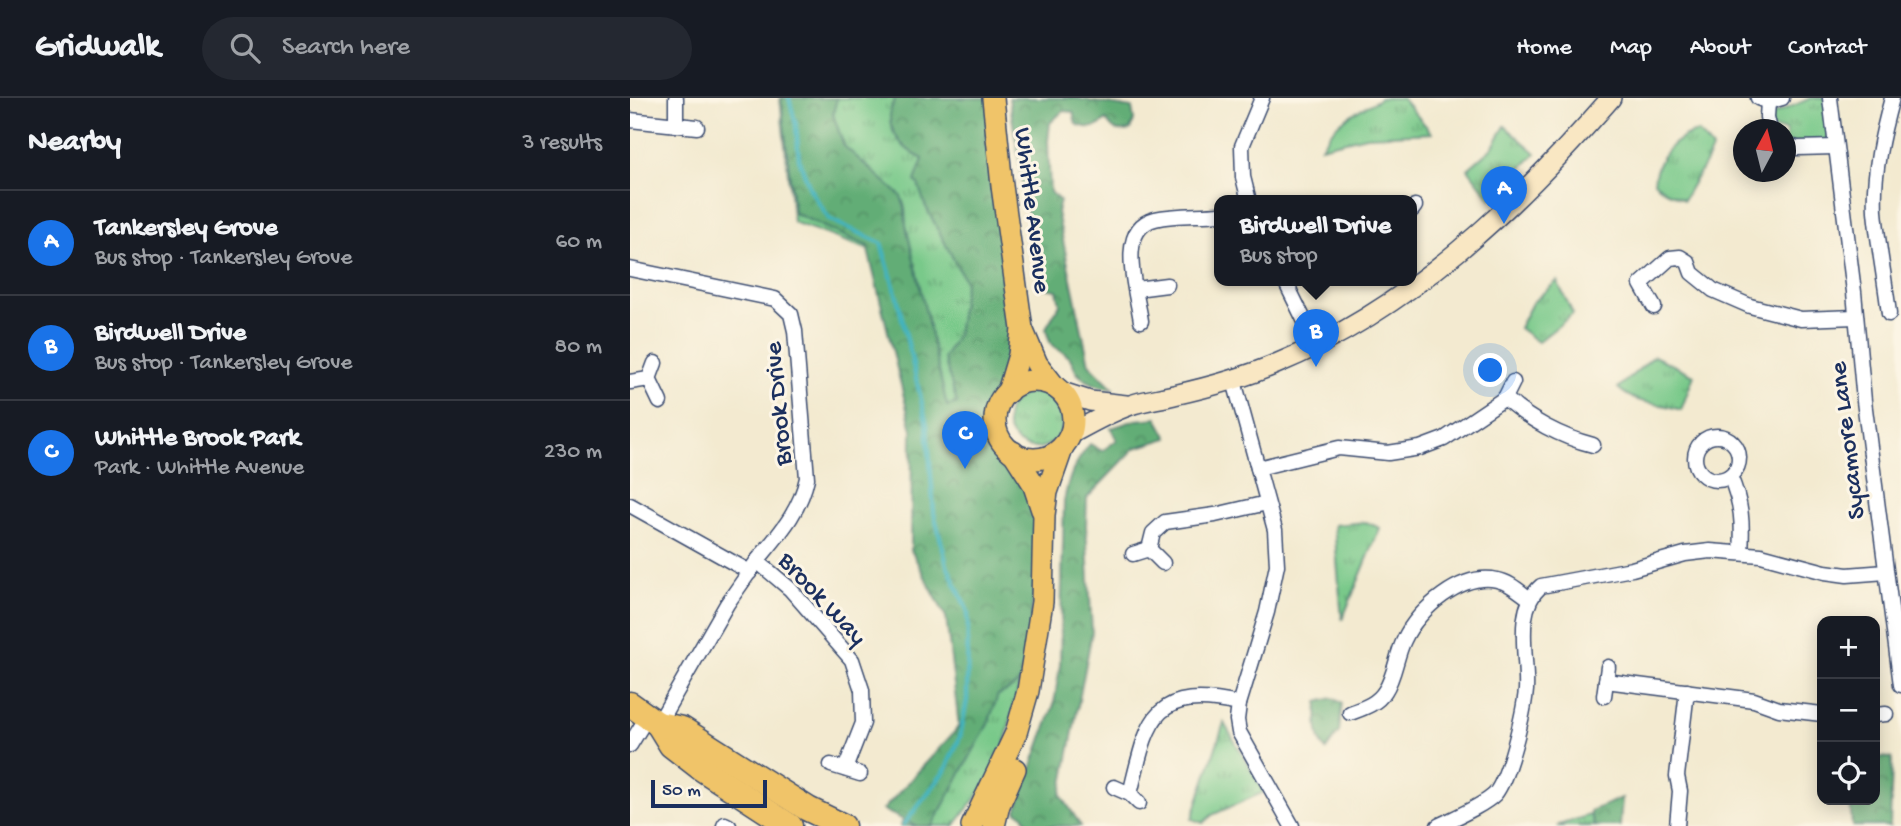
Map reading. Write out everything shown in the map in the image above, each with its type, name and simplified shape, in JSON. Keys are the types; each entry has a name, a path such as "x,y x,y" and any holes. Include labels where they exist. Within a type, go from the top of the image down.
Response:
{"highway":[{"path":"645,715 682,729 808,809 843,826"},
{"path":"645,715 671,745 702,769 790,826"}],"main road":[{"name":"Whittle Avenue","path":"993,98 1022,329 1037,364 1058,390"},
{"name":"Whittle Avenue","path":"1008,391 1016,368 1022,329"},
{"path":"972,826 1002,765 1023,710 1034,664 1042,602 1044,515 1050,479 1067,440 1073,412 1058,390 1043,382 1031,381 1018,384 1008,391 997,408 996,428 999,438 1013,452 1032,483 1044,515"},
{"path":"1013,452 1033,459 1044,458 1067,440"},
{"path":"995,826 999,805 1026,744 1023,710"}],"street":[{"path":"676,98 676,125"},
{"path":"1248,195 1242,146 1262,98"},
{"path":"1417,282 1463,247 1550,167 1611,98"},
{"name":"Sycamore Lane","path":"1830,98 1864,401 1901,685"},
{"path":"1892,98 1881,146 1875,187 1875,211 1893,304"},
{"path":"1768,119 1770,99"},
{"path":"630,120 697,127"},
{"path":"1796,148 1835,147"},
{"path":"1141,321 1131,244 1141,225 1155,219 1214,214"},
{"path":"1654,307 1641,284 1670,258 1680,257 1688,262 1692,273 1713,290 1750,306 1801,320 1856,317"},
{"name":"Brook Drive","path":"630,269 775,299 790,314 795,331 807,478 804,492 792,517 754,566"},
{"path":"1136,289 1167,285"},
{"path":"1287,286 1317,346"},
{"path":"1067,440 1108,414 1130,405 1234,381 1317,346 1411,286"},
{"path":"655,363 649,379 660,402"},
{"path":"630,382 649,379"},
{"path":"1234,381 1275,530 1277,565 1237,720 1239,732 1292,826"},
{"path":"1258,468 1339,448 1388,453 1420,448 1444,439 1505,398 1513,382"},
{"path":"1058,390 1090,401 1130,405"},
{"path":"1505,398 1567,439 1593,445"},
{"path":"1730,476 1743,517 1741,552"},
{"path":"1149,549 1153,533 1165,522 1215,515 1266,503"},
{"path":"630,505 754,566"},
{"path":"1133,554 1149,549"},
{"path":"1149,549 1163,563"},
{"path":"1438,826 1494,794 1507,773 1526,690 1525,615 1530,599 1541,586 1632,569 1685,554 1710,551 1741,552 1847,575 1886,572"},
{"name":"Brook Way","path":"630,745 645,715 754,566 773,573 790,589 852,660 862,690 863,723 838,767 860,774"},
{"path":"1350,713 1374,704 1385,691 1404,640 1419,616 1440,595 1485,578 1504,582 1530,599"},
{"path":"1604,696 1607,674 1687,691 1754,700 1779,709 1817,713"},
{"path":"1677,826 1680,791 1677,776 1687,691"},
{"path":"1114,787 1135,798 1145,733 1156,715 1164,709 1195,698 1239,704"}],"green space":[{"path":"780,98 986,98 1008,397 993,427 1033,627 999,767 954,826 900,826 960,723 957,673 913,428 872,251 793,222"},
{"path":"781,98 837,98 833,114 844,146 901,196 947,406 957,403 944,358 957,335 965,281 915,181 923,159 906,148 894,134 890,117 896,98 988,98 990,121 985,144 996,167 1016,322 1008,380 997,402 992,434 998,447 1010,458 1031,490 1040,545 1023,679 998,695 988,724 932,826 916,826 883,810 959,727 946,617 911,550 912,430 867,246 794,213"},
{"path":"1009,98 1073,98 1132,108 1134,120 1130,130 1122,131 1114,129 1106,120 1096,127 1080,126 1076,124 1073,112 1063,111 1050,123 1048,141 1050,192 1060,201 1057,212 1089,364 1113,388 1099,386 1080,376 1070,359 1052,345 1048,336 1046,328 1060,304 1057,290 1039,287"},
{"path":"1381,98 1402,98 1432,133 1366,136 1321,147 1341,122"},
{"path":"1811,98 1825,98 1829,145 1796,145 1796,119 1767,117"},
{"path":"1505,126 1536,153 1491,199 1468,169 1492,148"},
{"path":"1698,132 1712,149 1684,200 1654,182 1655,173 1662,157 1674,144"},
{"path":"1557,281 1573,314 1538,342 1519,328 1532,303"},
{"path":"1654,356 1694,375 1681,410 1641,401 1618,388"},
{"path":"1035,392 1046,394 1055,400 1061,409 1061,431 1055,440 1046,446 1035,448 1024,446 1015,440 1009,431 1007,420 1009,409 1015,400 1024,394"},
{"path":"1157,418 1168,438 1135,448 1087,498 1092,632 1061,795 1081,826 1029,826 1023,815 1016,811 1054,704 1060,665 1064,501 1068,484 1076,464 1090,444 1102,451 1117,440 1111,428 1136,420"},
{"path":"1366,522 1380,528 1342,620 1334,525"},
{"path":"1332,698 1342,703 1339,732 1326,750 1318,733 1318,702"},
{"path":"1224,723 1264,792 1212,815 1203,823 1192,819"},
{"path":"1880,757 1892,758 1890,826 1852,826 1850,805 1880,805"},
{"path":"1622,798 1620,826 1594,826 1590,811"},
{"path":"1602,811 1605,826 1558,826 1559,825"}],"waterway":[{"path":"789,98 796,125 799,159 810,189 829,219 881,243 897,297 927,425 934,513 947,565 968,612 967,700 960,737 945,771 904,824"}],"place":[{"name":"Tankersley Grove","path":"1504,224"},
{"name":"Birdwell Drive","path":"1316,367"},
{"name":"Whittle Brook Park","path":"965,469"}]}
